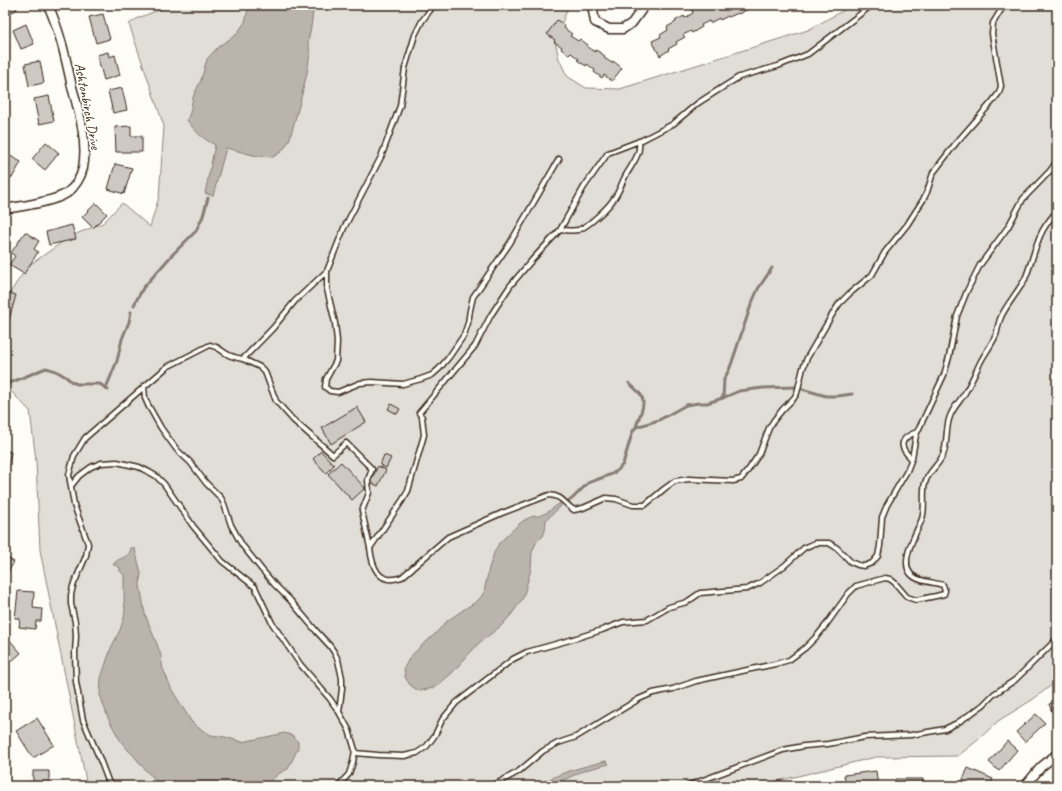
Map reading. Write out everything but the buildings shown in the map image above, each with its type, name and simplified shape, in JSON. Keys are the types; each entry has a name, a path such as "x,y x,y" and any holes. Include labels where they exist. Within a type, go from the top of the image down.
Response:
{"street":[{"name":"Ashtonbirch Drive","path":"5,209 59,197 75,184 83,169 84,139 62,46 48,5"},
{"path":"592,5 595,22 609,29 623,29 632,23 645,5"},
{"path":"1025,786 1041,767 1057,754"}],"lane":[{"path":"434,5 422,21 415,35 405,68 400,106 381,157 344,228 327,271 328,289 337,340 336,361 326,379 325,387 330,392 338,392 360,383 372,382 403,384 432,375 439,369 464,335 473,297 510,243 559,160"},
{"path":"370,548 408,490 424,435 422,417 419,413 474,346 491,315 510,286 560,230 584,187 608,153 640,141 673,124 698,103 739,77 778,66 808,54 872,5"},
{"path":"110,786 83,720 76,682 76,636 71,604 71,591 86,556 88,544 74,505 69,475 74,456 85,438 144,386 167,367 210,345 217,346 228,355 243,359 260,367 265,372 276,400 293,420 333,455 346,443 372,469 368,480 369,493 362,511 372,561 377,572 392,580 402,577 448,537 502,513 549,495 557,496 562,499 566,505 574,510 583,508 606,498 616,499 640,506 645,505 675,481 689,479 715,481 741,479 758,454 774,420 797,393 807,358 839,304 872,275 886,252 907,225 923,200 933,174 956,143 979,118 999,92 1001,86 992,34 993,23 1004,5"},
{"path":"560,230 578,230 587,226 612,202 638,154 640,141"},
{"path":"354,753 404,756 417,753 427,746 442,720 456,703 513,659 527,652 602,630 623,622 647,620 669,607 687,602 700,593 747,589 760,583 784,566 804,548 816,543 829,543 837,548 851,562 858,565 864,566 872,563 878,556 882,517 887,505 907,472 912,458 917,432 944,375 957,316 967,291 980,265 1008,227 1023,199 1057,162"},
{"path":"492,786 518,772 543,751 558,743 576,737 639,699 653,693 673,689 696,681 789,660 805,648 817,636 848,594 856,586 885,578 890,579 895,583 906,597 911,599 916,600 944,594 945,590 943,585 926,582 914,577 910,573 907,566 910,548 922,518 925,483 928,475 942,458 947,426 951,414 966,392 996,335 1001,317 1019,290 1040,235 1047,223 1057,211"},
{"path":"243,359 273,328 295,301 327,271"},
{"path":"144,386 145,398 160,428 177,450 190,462 206,483 221,498 231,525 239,540 274,584 290,600 334,652 342,678 339,712"},
{"path":"912,458 910,458 902,448 902,445 908,436 917,432"},
{"path":"71,486 79,476 91,467 101,463 117,462 139,467 156,476 164,484 193,526 222,561 255,588 276,629 300,664 330,699 339,712 349,730 355,750 349,774 338,786"},
{"path":"687,786 783,750 865,737 911,735 945,729 984,705 994,694 1015,680 1057,639"}],"shaded area":[{"path":"172,5 569,5 555,40 559,59 567,76 586,88 620,89 808,30 853,5 1057,5 1057,681 1032,700 998,721 958,756 876,757 757,786 87,786 40,550 36,461 30,411 5,385 5,301 28,266 71,236 103,223 122,203 150,227 159,197 164,126 129,24 138,18"},
{"path":"249,5 314,5 308,42 310,52 307,73 290,138 286,146 281,152 273,157 257,156 226,148 213,196 205,193 215,145 200,135 187,120 193,97 201,80 207,59 219,46 236,35 245,22"},
{"path":"560,503 561,506 546,520 543,536 537,541 532,552 531,569 523,598 511,615 501,626 479,643 452,673 437,686 424,690 417,690 410,685 405,677 404,668 410,657 447,621 476,602 481,597 484,592 494,553 499,543 526,519 548,512"},
{"path":"131,548 135,549 141,573 140,585 145,614 160,652 163,669 172,690 191,721 197,727 211,735 242,742 285,733 293,736 298,742 298,748 288,769 276,776 267,786 161,786 120,740 108,718 100,695 101,678 111,648 120,630 125,610 124,575 120,571 120,568 113,565 115,562 126,556 130,552"},
{"path":"606,761 609,764 585,770 551,786 540,786 561,774"}],"waterway":[{"path":"134,305 143,288 172,255 196,231 203,216 208,198"},
{"path":"723,398 724,379 732,362 751,305 758,289 772,268"},
{"path":"106,388 117,361 122,339 129,322 131,312"},
{"path":"5,385 46,368 56,371 77,384 100,384 108,390"},
{"path":"629,383 643,399 643,407 636,427"},
{"path":"568,501 588,483 612,474 618,470 623,464 633,431 636,427 659,420 686,405 707,403 739,391 763,388 795,387"},
{"path":"802,389 826,396 852,394"}]}
